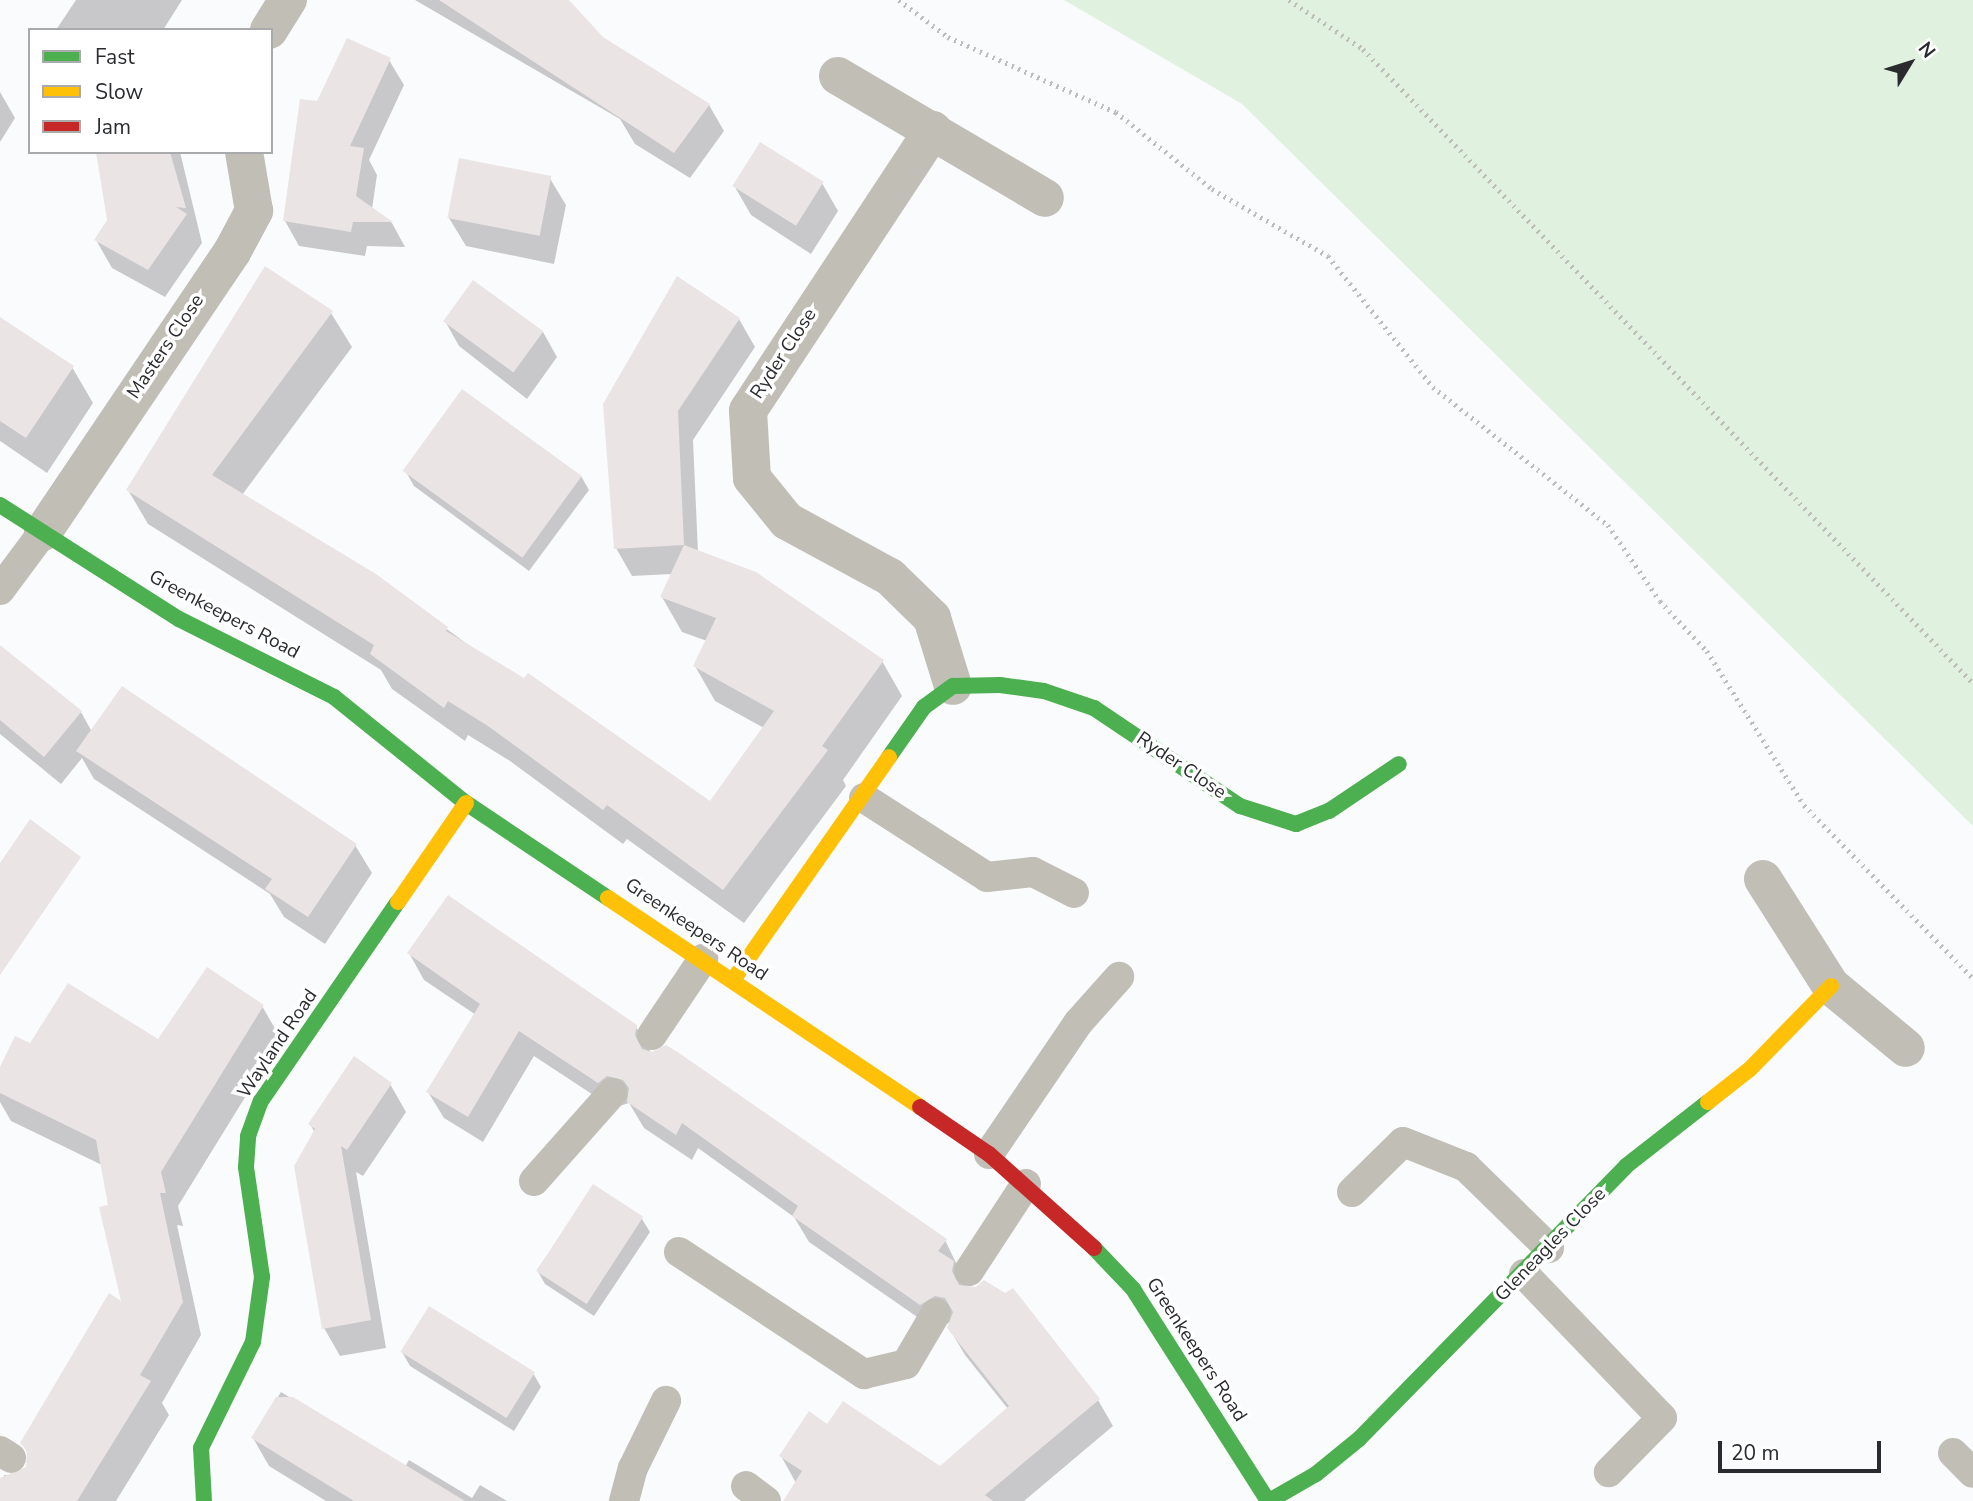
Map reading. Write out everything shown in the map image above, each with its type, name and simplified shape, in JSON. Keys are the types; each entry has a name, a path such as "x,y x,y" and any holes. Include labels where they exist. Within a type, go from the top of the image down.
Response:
{"street":[{"path":"270,28 288,0"},
{"path":"838,76 1045,198"},
{"name":"Ryder Close","path":"933,130 748,411 752,478 787,521 890,577 932,618 953,686 1000,685 1044,691 1094,708 1240,806 1296,824 1329,811 1399,764"},
{"name":"Masters Close","path":"43,532 232,252 254,211 244,154"},
{"name":"Greenkeepers Road","path":"0,505 179,619 334,697 466,803 703,959 989,1154 1026,1184 1133,1289 1268,1501"},
{"path":"733,980 864,798 924,707 953,686"},
{"name":"Wayland Road","path":"204,1501 201,1448 253,1342 262,1277 246,1167 248,1136 261,1101 466,803"},
{"path":"1763,880 1831,986 1906,1048"},
{"name":"Gleneagles Close","path":"1268,1501 1316,1474 1359,1439 1524,1274 1626,1166 1750,1069 1831,986"}],"lane":[{"path":"0,590 43,532"},
{"path":"864,798 987,877 1033,872 1074,893"},
{"path":"652,1035 703,959"},
{"path":"989,1154 1077,1023 1119,977"},
{"path":"534,1181 612,1093"},
{"path":"1352,1192 1403,1142 1466,1167 1549,1248"},
{"path":"969,1270 1026,1184"},
{"path":"679,1252 864,1374 906,1364 936,1313"},
{"path":"1524,1274 1662,1418 1609,1472"},
{"path":"624,1501 633,1468 666,1401"}],"path":[{"path":"900,0 948,37 1116,112 1212,189 1328,256 1433,387 1608,525 1660,601 1707,651 1804,805 1973,978"},
{"path":"1289,0 1363,49 1973,683"}],"green space":[{"path":"1064,0 1973,0 1973,826 1242,104"}],"building":[{"path":"439,0 569,0 603,37 710,104 674,153"},
{"path":"347,38 391,58 350,146 364,148 356,196 393,222 353,222 351,232 283,221 300,99 317,101"},
{"path":"760,142 824,182 796,226 732,186"},
{"path":"96,154 171,154 186,208 176,207 187,214 148,270 94,240 107,220"},
{"path":"459,158 551,176 540,236 447,218"},
{"path":"265,266 333,311 212,475 376,574 448,627 446,631 524,678 528,673 710,801 774,711 693,666 716,618 660,597 684,545 756,572 884,660 822,746 828,750 723,890 607,805 603,810 488,726 448,701 444,708 370,654 374,645 126,490"},
{"path":"677,276 740,318 678,411 684,545 614,549 603,404"},
{"path":"473,280 543,331 513,372 443,321"},
{"path":"0,317 74,366 26,438 0,421"},
{"path":"462,389 582,476 522,558 403,471"},
{"path":"0,645 82,711 44,757 0,720"},
{"path":"122,686 357,844 308,917 265,889 272,879 76,751"},
{"path":"30,819 81,857 0,975 0,863"},
{"path":"448,895 637,1025 635,1035 642,1049 652,1052 666,1045 679,1053 947,1239 938,1251 954,1261 952,1271 959,1285 976,1287 984,1280 1005,1293 1013,1288 1100,1399 985,1495 993,1501 783,1501 802,1471 779,1456 809,1411 827,1424 843,1401 940,1466 1009,1406 947,1328 953,1312 945,1298 935,1296 920,1305 792,1216 798,1206 682,1123 676,1135 627,1102 629,1088 623,1080 607,1076 598,1083 519,1031 468,1117 426,1092 480,1004 407,953"},
{"path":"207,967 264,1005 161,1172 166,1193 160,1193 183,1302 140,1375 151,1381 77,1501 0,1501 0,1478 26,1467 27,1451 20,1443 109,1293 121,1301 99,1207 108,1205 96,1140 0,1093 0,1067 15,1036 30,1043 68,983 158,1039"},
{"path":"354,1056 392,1083 347,1150 341,1146 371,1320 322,1329 294,1166 315,1129 308,1124"},
{"path":"593,1184 643,1217 587,1304 536,1271"},
{"path":"429,1306 535,1372 506,1418 400,1352"},
{"path":"276,1397 293,1397 465,1501 354,1501 251,1438"}],"traffic: fast":[{"path":"0,505 179,619 334,697 466,803 608,898"},
{"path":"889,757 924,707 953,686 1000,685 1044,691 1094,708 1240,806 1296,824 1329,811 1399,764"},
{"path":"204,1501 201,1448 253,1342 262,1277 246,1167 248,1136 261,1101 398,902"},
{"path":"1269,1501 1316,1474 1359,1439 1626,1166 1708,1102"},
{"path":"1094,1248 1133,1289 1268,1501"}],"traffic: slow":[{"path":"733,980 889,757"},
{"path":"398,902 466,803"},
{"path":"608,898 920,1107"},
{"path":"1708,1102 1750,1069 1831,986"}],"traffic: jam":[{"path":"920,1107 989,1154 1094,1248"}]}
